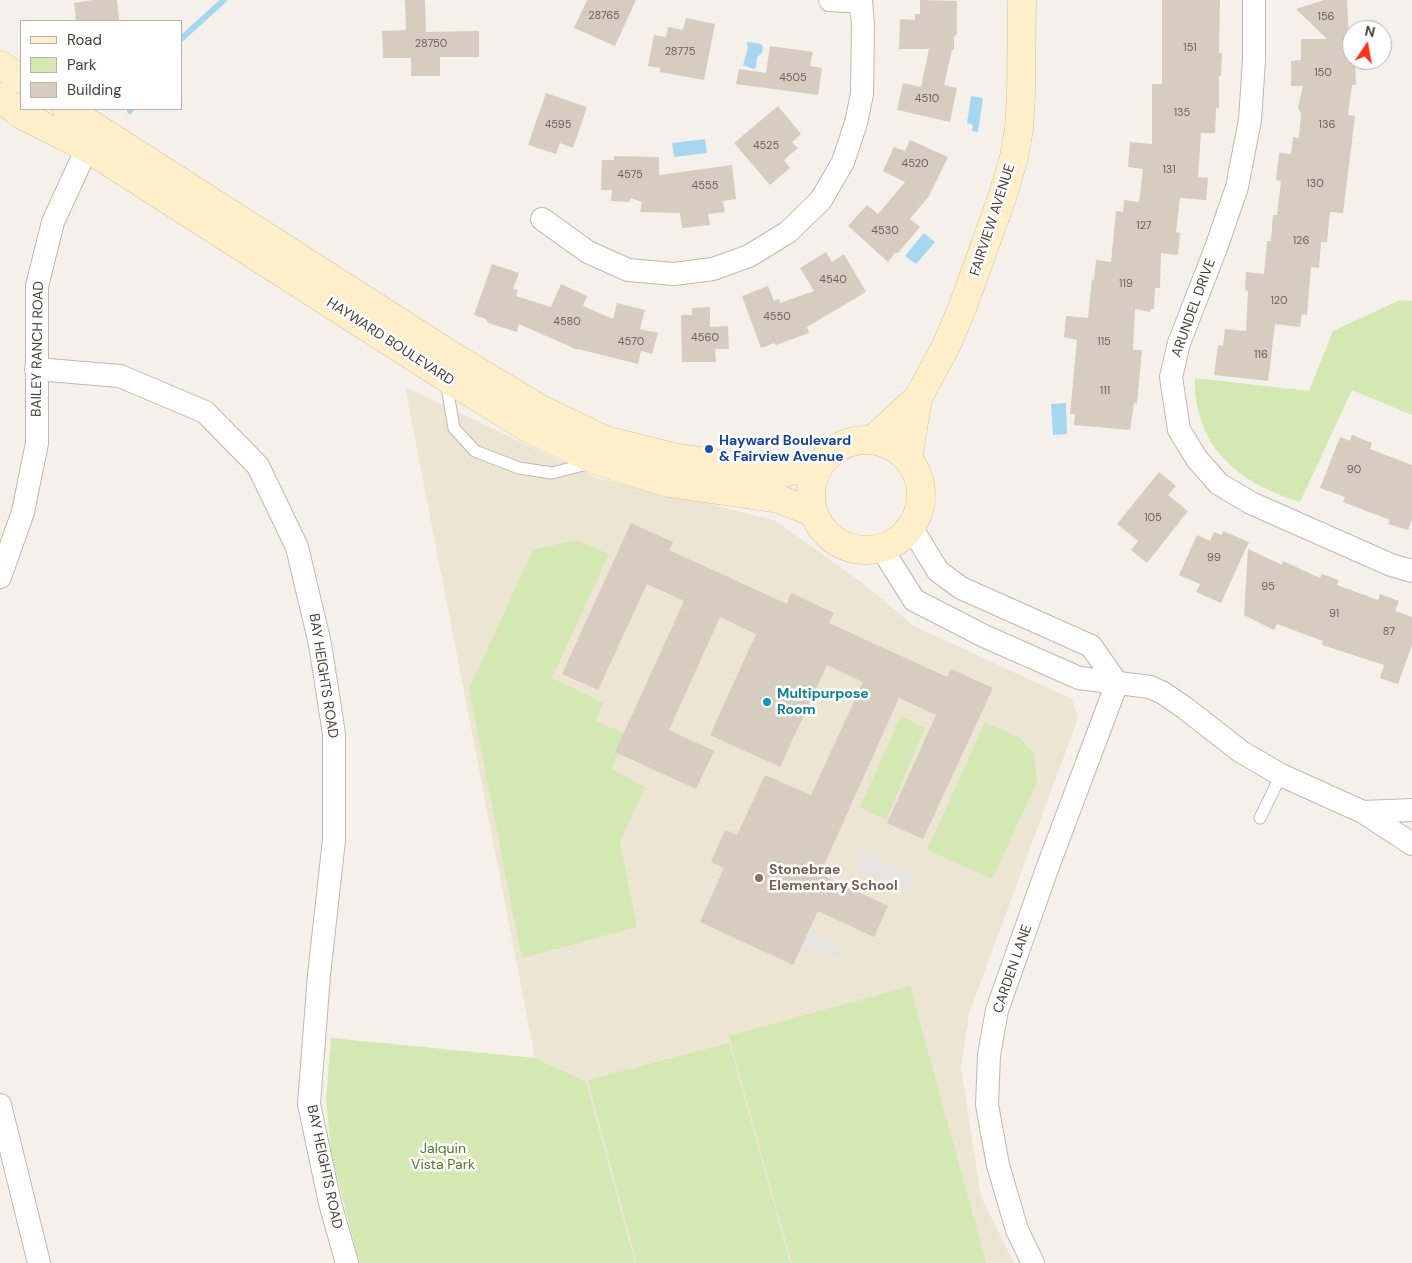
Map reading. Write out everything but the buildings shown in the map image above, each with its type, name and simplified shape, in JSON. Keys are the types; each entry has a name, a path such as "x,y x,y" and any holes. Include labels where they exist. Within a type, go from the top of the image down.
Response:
{"main road":[{"name":"FAIRVIEW AVENUE","path":"908,459 918,398 947,344 963,306 1003,195 1014,157 1019,130 1021,94 1022,0"},
{"path":"0,65 20,78"},
{"name":"HAYWARD BOULEVARD","path":"0,97 20,114 93,139 539,408 605,440 673,456 782,473 818,466"},
{"name":"HAYWARD BOULEVARD","path":"68,110 93,139 445,377 528,428 597,461 669,483 779,499 812,512"},
{"name":"FAIRVIEW AVENUE","path":"872,440 918,398"},
{"path":"856,440 872,440 886,443 908,459 918,475 922,493 920,511 911,528 898,540 882,549 865,551 848,548 832,540 820,527 812,512 810,496 812,480 818,466 828,454 841,445 856,440"}],"street":[{"path":"542,219 588,252 628,270 674,274 713,268 749,256 788,232 821,200 844,162 856,123 862,94 862,6 830,0"},
{"name":"ARUNDEL DRIVE","path":"1254,0 1254,60 1250,120 1237,187 1216,248 1179,343 1171,377 1179,430 1198,459 1219,484 1251,504 1391,565 1412,571"},
{"name":"BAILEY RANCH ROAD","path":"0,577 23,512 36,442 37,286 53,222 93,139"},
{"name":"BAY HEIGHTS ROAD","path":"36,369 120,376 205,412 258,466 297,547 320,644 334,734 334,840 319,975 308,1104 330,1203 347,1263"},
{"path":"911,528 938,571 961,588 1091,646 1117,683"},
{"path":"882,549 914,600 984,636 1079,678 1150,687 1163,693 1240,751 1281,775 1363,812 1412,844"},
{"name":"CARDEN LANE","path":"1033,1263 1018,1230 998,1165 986,1105 989,1055 998,1010 1117,683"},
{"path":"1363,812 1412,810"},
{"path":"0,1105 39,1263"}],"lane":[{"path":"445,377 454,428 475,451 519,468 552,473 597,461"},
{"path":"1260,818 1281,775"}],"shaded area":[{"name":"Stonebrae Elementary School","path":"405,387 599,479 667,493 776,521 860,581 914,626 1072,699 1078,718 969,1014 961,1067 981,1197 1014,1263 635,1263 586,1083 535,1058"},
{"path":"864,852 916,875 909,892 857,868"},
{"path":"713,887 843,947 837,960 706,900"}],"green space":[{"path":"1400,300 1412,301 1412,415 1352,390 1300,502 1284,497 1253,482 1227,462 1216,450 1201,420 1196,400 1195,378 1309,391 1333,331"},
{"path":"576,540 609,554 552,678 604,703 595,721 624,733 612,769 645,787 620,842 637,927 522,958 469,689 533,550"},
{"path":"901,716 925,728 886,820 860,807"},
{"path":"985,722 1020,738 1034,754 1037,782 992,879 927,850"},
{"path":"910,986 986,1263 792,1263 729,1036"},
{"name":"Jalquin Vista Park","path":"331,1038 535,1058 586,1082 635,1263 359,1263 331,1152 326,1099"},
{"path":"729,1043 790,1263 637,1263 588,1080"}],"water":[{"path":"748,42 761,44 763,47 762,53 757,57 756,68 753,69 743,65"},
{"path":"971,96 983,98 978,132 972,131 973,125 967,123"},
{"path":"705,139 707,153 674,157 672,143"},
{"path":"924,233 935,242 916,264 905,256"},
{"path":"1066,403 1067,434 1053,435 1051,404"}],"waterway":[{"path":"182,38 224,0"}],"place":[{"name":"Hayward Boulevard & Fairview Avenue","path":"709,449"},
{"name":"Multipurpose Room","path":"767,702"},
{"name":"Stonebrae Elementary School","path":"759,878"}]}
